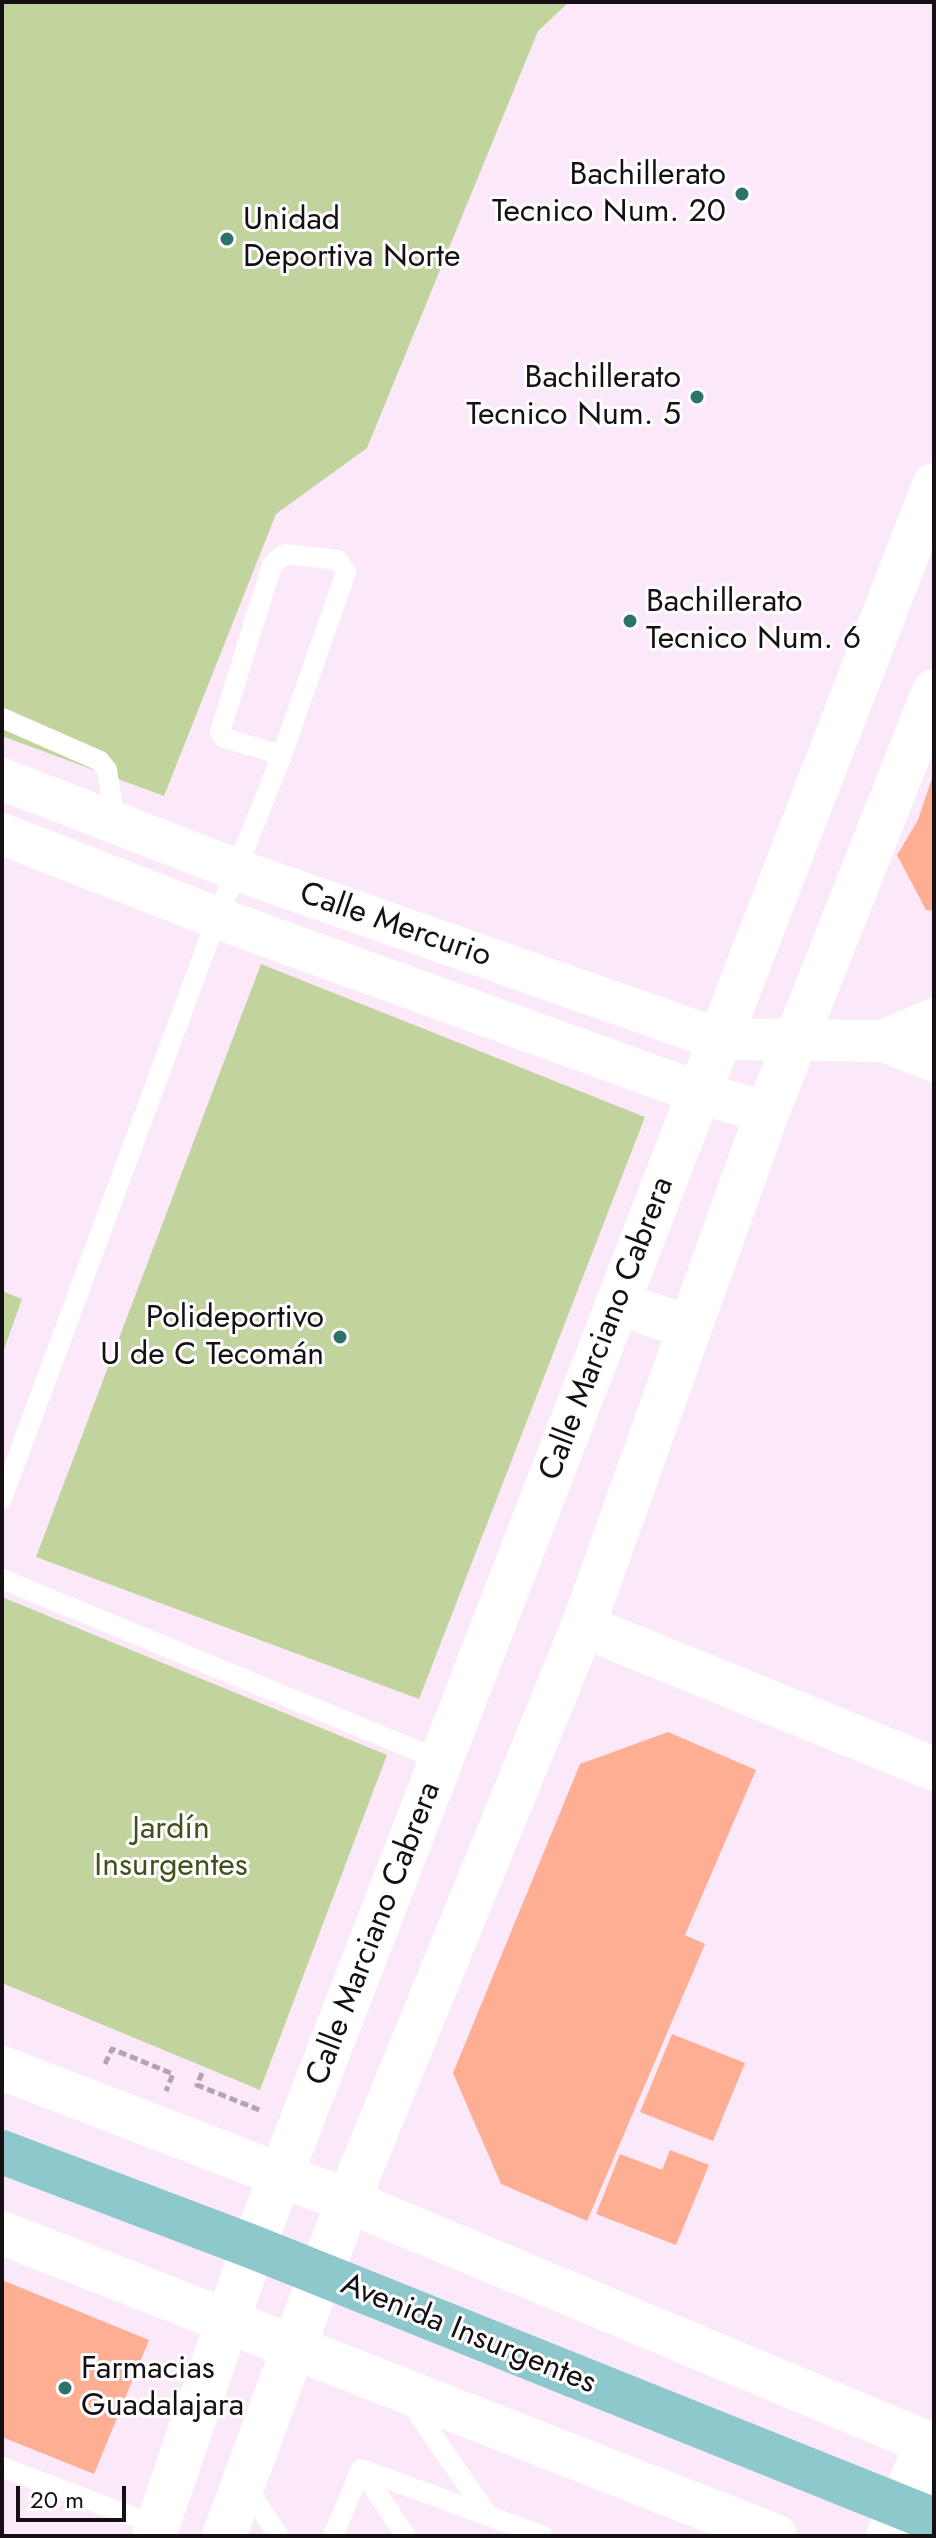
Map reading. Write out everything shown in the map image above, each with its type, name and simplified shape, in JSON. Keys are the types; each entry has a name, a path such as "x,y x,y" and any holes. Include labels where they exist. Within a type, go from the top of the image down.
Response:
{"main road":[{"name":"Avenida Insurgentes","path":"2,2152 253,2247 907,2521"}],"street":[{"name":"Calle Marciano Cabrera","path":"156,2531 225,2321 253,2247 934,485"},
{"path":"224,2536 348,2201 583,1626 767,1113 934,691"},
{"name":"Calle Mercurio","path":"2,779 237,870 718,1039 883,1041"},
{"name":"Calle Mercurio","path":"2,834 217,918 697,1092 767,1113"},
{"path":"883,1041 934,1019"},
{"path":"883,1041 934,1061"},
{"path":"620,1304 688,1327"},
{"path":"583,1626 934,1769"},
{"path":"2,2068 283,2174 932,2438 907,2521"},
{"path":"2,2233 775,2536"}],"lane":[{"path":"2,1499 217,918 282,755 346,572 338,560 285,554 272,565 220,732 224,738 282,755"},
{"path":"2,718 100,761 107,770 115,822"},
{"path":"2,1579 442,1761"},
{"path":"401,2389 486,2513"},
{"path":"2,2467 156,2531"},
{"path":"361,2469 543,2536"},
{"path":"333,2536 361,2469"},
{"path":"361,2469 406,2536"},
{"path":"245,2485 279,2536"}],"path":[{"path":"119,2070 105,2064 112,2049 173,2074"},
{"path":"202,2073 197,2085 265,2113 262,2120"},
{"path":"161,2087 175,2093"}],"green space":[{"name":"Unidad Deportiva Norte","path":"2,2 569,2 538,31 367,448 276,514 164,796 2,736"},
{"name":"Polideportivo U de C Tecomán","path":"261,964 645,1117 419,1699 36,1557"},
{"path":"2,1291 22,1299 2,1355"},
{"name":"Jardín Insurgentes","path":"2,1597 387,1755 260,2090 2,1983"}],"building":[{"path":"934,772 934,911 926,910 897,855 918,820"},
{"path":"668,1732 756,1770 685,1935 705,1944 587,2221 501,2184 453,2073 580,1764"},
{"path":"672,2034 745,2063 713,2141 640,2112"},
{"path":"670,2150 709,2165 676,2245 596,2214 620,2154 662,2170"},
{"name":"Farmacias Guadalajara","path":"2,2280 149,2340 94,2474 2,2437"}],"place":[{"name":"Bachillerato Tecnico Num. 20","path":"742,194"},
{"name":"Unidad Deportiva Norte","path":"227,239"},
{"name":"Bachillerato Tecnico Num. 5","path":"697,397"},
{"name":"Bachillerato Tecnico Num. 6","path":"630,621"},
{"name":"Polideportivo U de C Tecomán","path":"340,1337"},
{"name":"Farmacias Guadalajara","path":"65,2388"}]}
